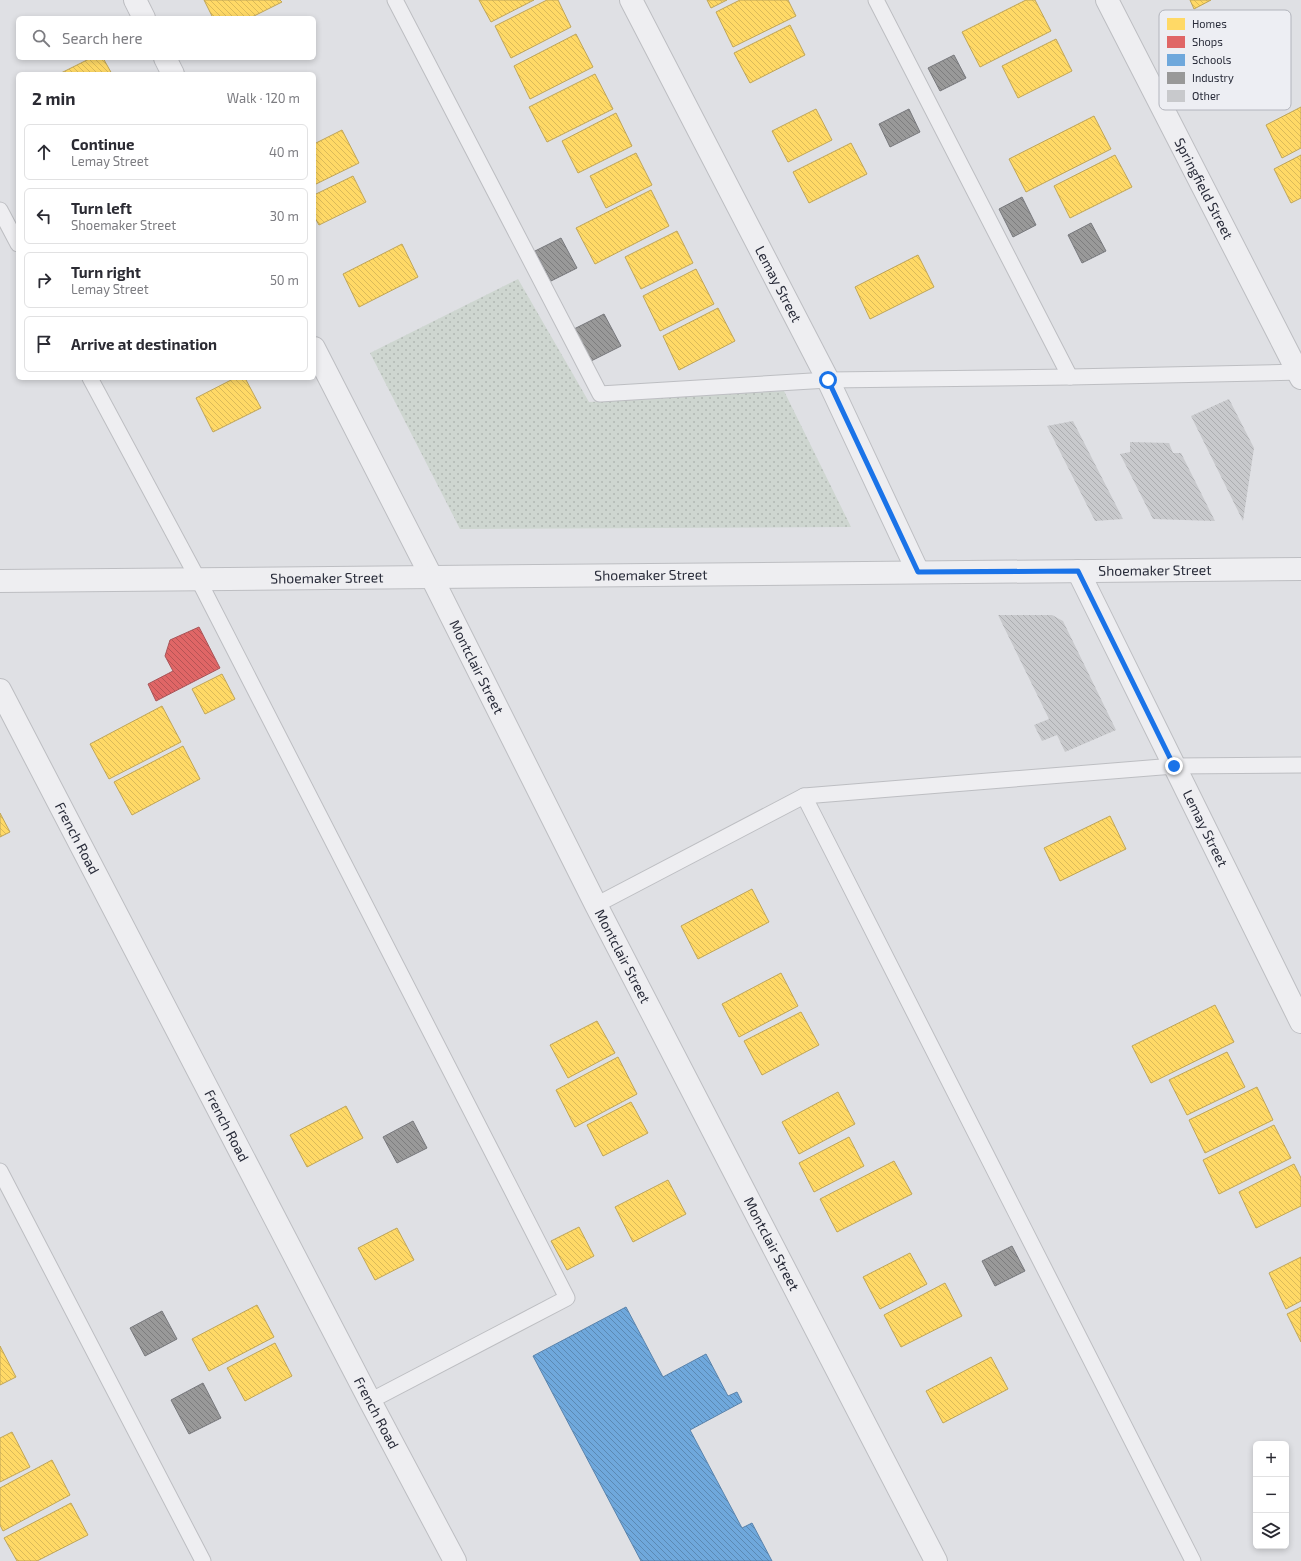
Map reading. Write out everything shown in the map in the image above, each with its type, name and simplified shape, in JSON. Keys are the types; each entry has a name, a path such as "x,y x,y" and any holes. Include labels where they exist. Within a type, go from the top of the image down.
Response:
{"street":[{"path":"135,0 143,16"},
{"name":"Lemay Street","path":"631,0 828,380 918,572"},
{"name":"Springfield Street","path":"1107,0 1159,101"},
{"path":"166,60 172,72"},
{"name":"Springfield Street","path":"1164,110 1300,374"},
{"name":"Montclair Street","path":"316,352 431,576 596,905 936,1561"},
{"name":"Shoemaker Street","path":"0,581 1301,569"},
{"name":"Lemay Street","path":"1078,571 1301,1022"},
{"name":"French Road","path":"0,690 370,1401 455,1561"}],"lane":[{"path":"394,0 600,394 828,380 1300,374"},
{"path":"876,0 1070,377"},
{"path":"0,210 16,240"},
{"path":"91,380 198,579 567,1298 370,1401"},
{"path":"596,905 804,796 1174,766 1301,765"},
{"path":"804,796 1193,1561"},
{"path":"0,1171 203,1561"}],"shaded area":[{"path":"518,279 589,402 784,391 851,527 460,529 370,353"}],"building: Homes":[{"path":"204,0 280,0 282,2 254,16 212,16"},
{"path":"479,0 534,0 491,22"},
{"path":"547,0 558,0 571,27 511,58 495,26"},
{"path":"707,0 727,0 711,8"},
{"path":"740,0 788,0 796,16 733,47 716,12"},
{"path":"1026,0 1035,0 1051,31 980,67 962,32"},
{"path":"1190,0 1211,0 1194,9"},
{"path":"790,25 805,55 750,83 734,53"},
{"path":"576,34 593,67 530,99 514,66"},
{"path":"1056,39 1072,71 1018,98 1002,66"},
{"path":"87,60 104,60 111,72 63,72"},
{"path":"595,74 613,109 547,142 529,107"},
{"path":"1301,107 1301,148 1282,158 1266,125"},
{"path":"816,109 832,140 788,162 772,131"},
{"path":"616,113 632,146 578,173 562,141"},
{"path":"1094,116 1111,149 1026,192 1009,159"},
{"path":"342,130 359,163 316,184 316,143"},
{"path":"851,143 867,174 809,203 793,172"},
{"path":"636,153 652,185 606,208 590,176"},
{"path":"1115,155 1132,187 1070,218 1054,186"},
{"path":"1301,155 1301,198 1291,203 1274,169"},
{"path":"353,176 366,202 319,225 316,220 316,194"},
{"path":"651,190 669,226 595,264 576,228"},
{"path":"677,231 693,263 641,289 625,257"},
{"path":"402,244 418,277 359,307 343,274"},
{"path":"918,255 934,287 870,319 855,287"},
{"path":"696,269 714,304 660,331 643,296"},
{"path":"718,308 735,341 679,370 663,336"},
{"path":"231,380 246,380 261,408 213,432 196,398"},
{"path":"222,674 235,699 205,714 192,689"},
{"path":"162,706 181,742 109,779 90,744"},
{"path":"183,746 200,779 132,815 114,782"},
{"path":"0,813 10,832 0,837"},
{"path":"1110,816 1126,849 1060,881 1044,848"},
{"path":"752,889 769,922 698,959 681,926"},
{"path":"781,973 798,1006 739,1037 722,1004"},
{"path":"1215,1005 1234,1042 1151,1083 1132,1046"},
{"path":"801,1012 819,1045 762,1075 744,1041"},
{"path":"597,1021 615,1053 568,1078 550,1045"},
{"path":"1227,1052 1245,1087 1187,1115 1169,1080"},
{"path":"618,1057 637,1094 575,1127 556,1090"},
{"path":"1257,1087 1273,1120 1205,1153 1189,1120"},
{"path":"838,1092 855,1124 799,1154 782,1122"},
{"path":"631,1102 648,1133 603,1156 587,1125"},
{"path":"346,1106 363,1138 307,1167 290,1135"},
{"path":"1274,1125 1291,1158 1219,1194 1203,1160"},
{"path":"849,1137 864,1166 814,1192 799,1163"},
{"path":"894,1161 912,1194 837,1232 820,1199"},
{"path":"1294,1164 1301,1178 1301,1206 1256,1228 1239,1192"},
{"path":"668,1180 686,1214 633,1242 615,1207"},
{"path":"579,1227 594,1256 567,1270 551,1241"},
{"path":"397,1228 414,1260 375,1280 358,1248"},
{"path":"910,1253 927,1284 880,1309 863,1277"},
{"path":"1301,1257 1301,1301 1286,1309 1269,1273"},
{"path":"945,1283 962,1316 901,1347 884,1315"},
{"path":"257,1305 274,1337 209,1371 192,1339"},
{"path":"1301,1307 1301,1342 1287,1314"},
{"path":"275,1343 292,1376 245,1401 227,1368"},
{"path":"0,1346 16,1377 0,1385"},
{"path":"991,1357 1008,1389 943,1423 926,1391"},
{"path":"12,1432 30,1467 0,1482 0,1438"},
{"path":"52,1460 70,1495 3,1531 0,1525 0,1488"},
{"path":"71,1503 88,1535 37,1561 17,1561 4,1538"}],"building: Shops":[{"path":"199,627 220,668 156,701 148,684 173,671 165,656 170,640"}],"building: Schools":[{"path":"626,1307 663,1377 706,1354 728,1396 737,1392 742,1402 690,1430 742,1528 752,1523 772,1561 641,1561 533,1356"}],"building: Industry":[{"path":"954,55 966,78 940,91 928,68"},
{"path":"909,109 920,132 890,147 879,124"},
{"path":"1022,197 1036,225 1013,237 999,209"},
{"path":"1091,223 1106,251 1082,263 1068,235"},
{"path":"561,238 577,268 551,281 535,251"},
{"path":"604,314 621,346 591,361 574,329"},
{"path":"413,1121 427,1148 397,1163 383,1137"},
{"path":"1012,1246 1025,1271 995,1286 982,1261"},
{"path":"162,1311 177,1339 145,1356 130,1328"},
{"path":"203,1383 221,1418 189,1434 171,1400"}],"building: Other":[{"path":"1229,399 1254,448 1243,521 1191,416"},
{"path":"1073,421 1123,519 1095,521 1047,426"},
{"path":"1130,442 1169,443 1173,453 1181,453 1215,521 1153,519 1120,454 1130,452"},
{"path":"998,615 1052,615 1063,621 1116,730 1065,752 1057,735 1042,741 1034,725 1049,719"}],"route":[{"path":"828,380 918,572 1078,571 1174,766"}]}
